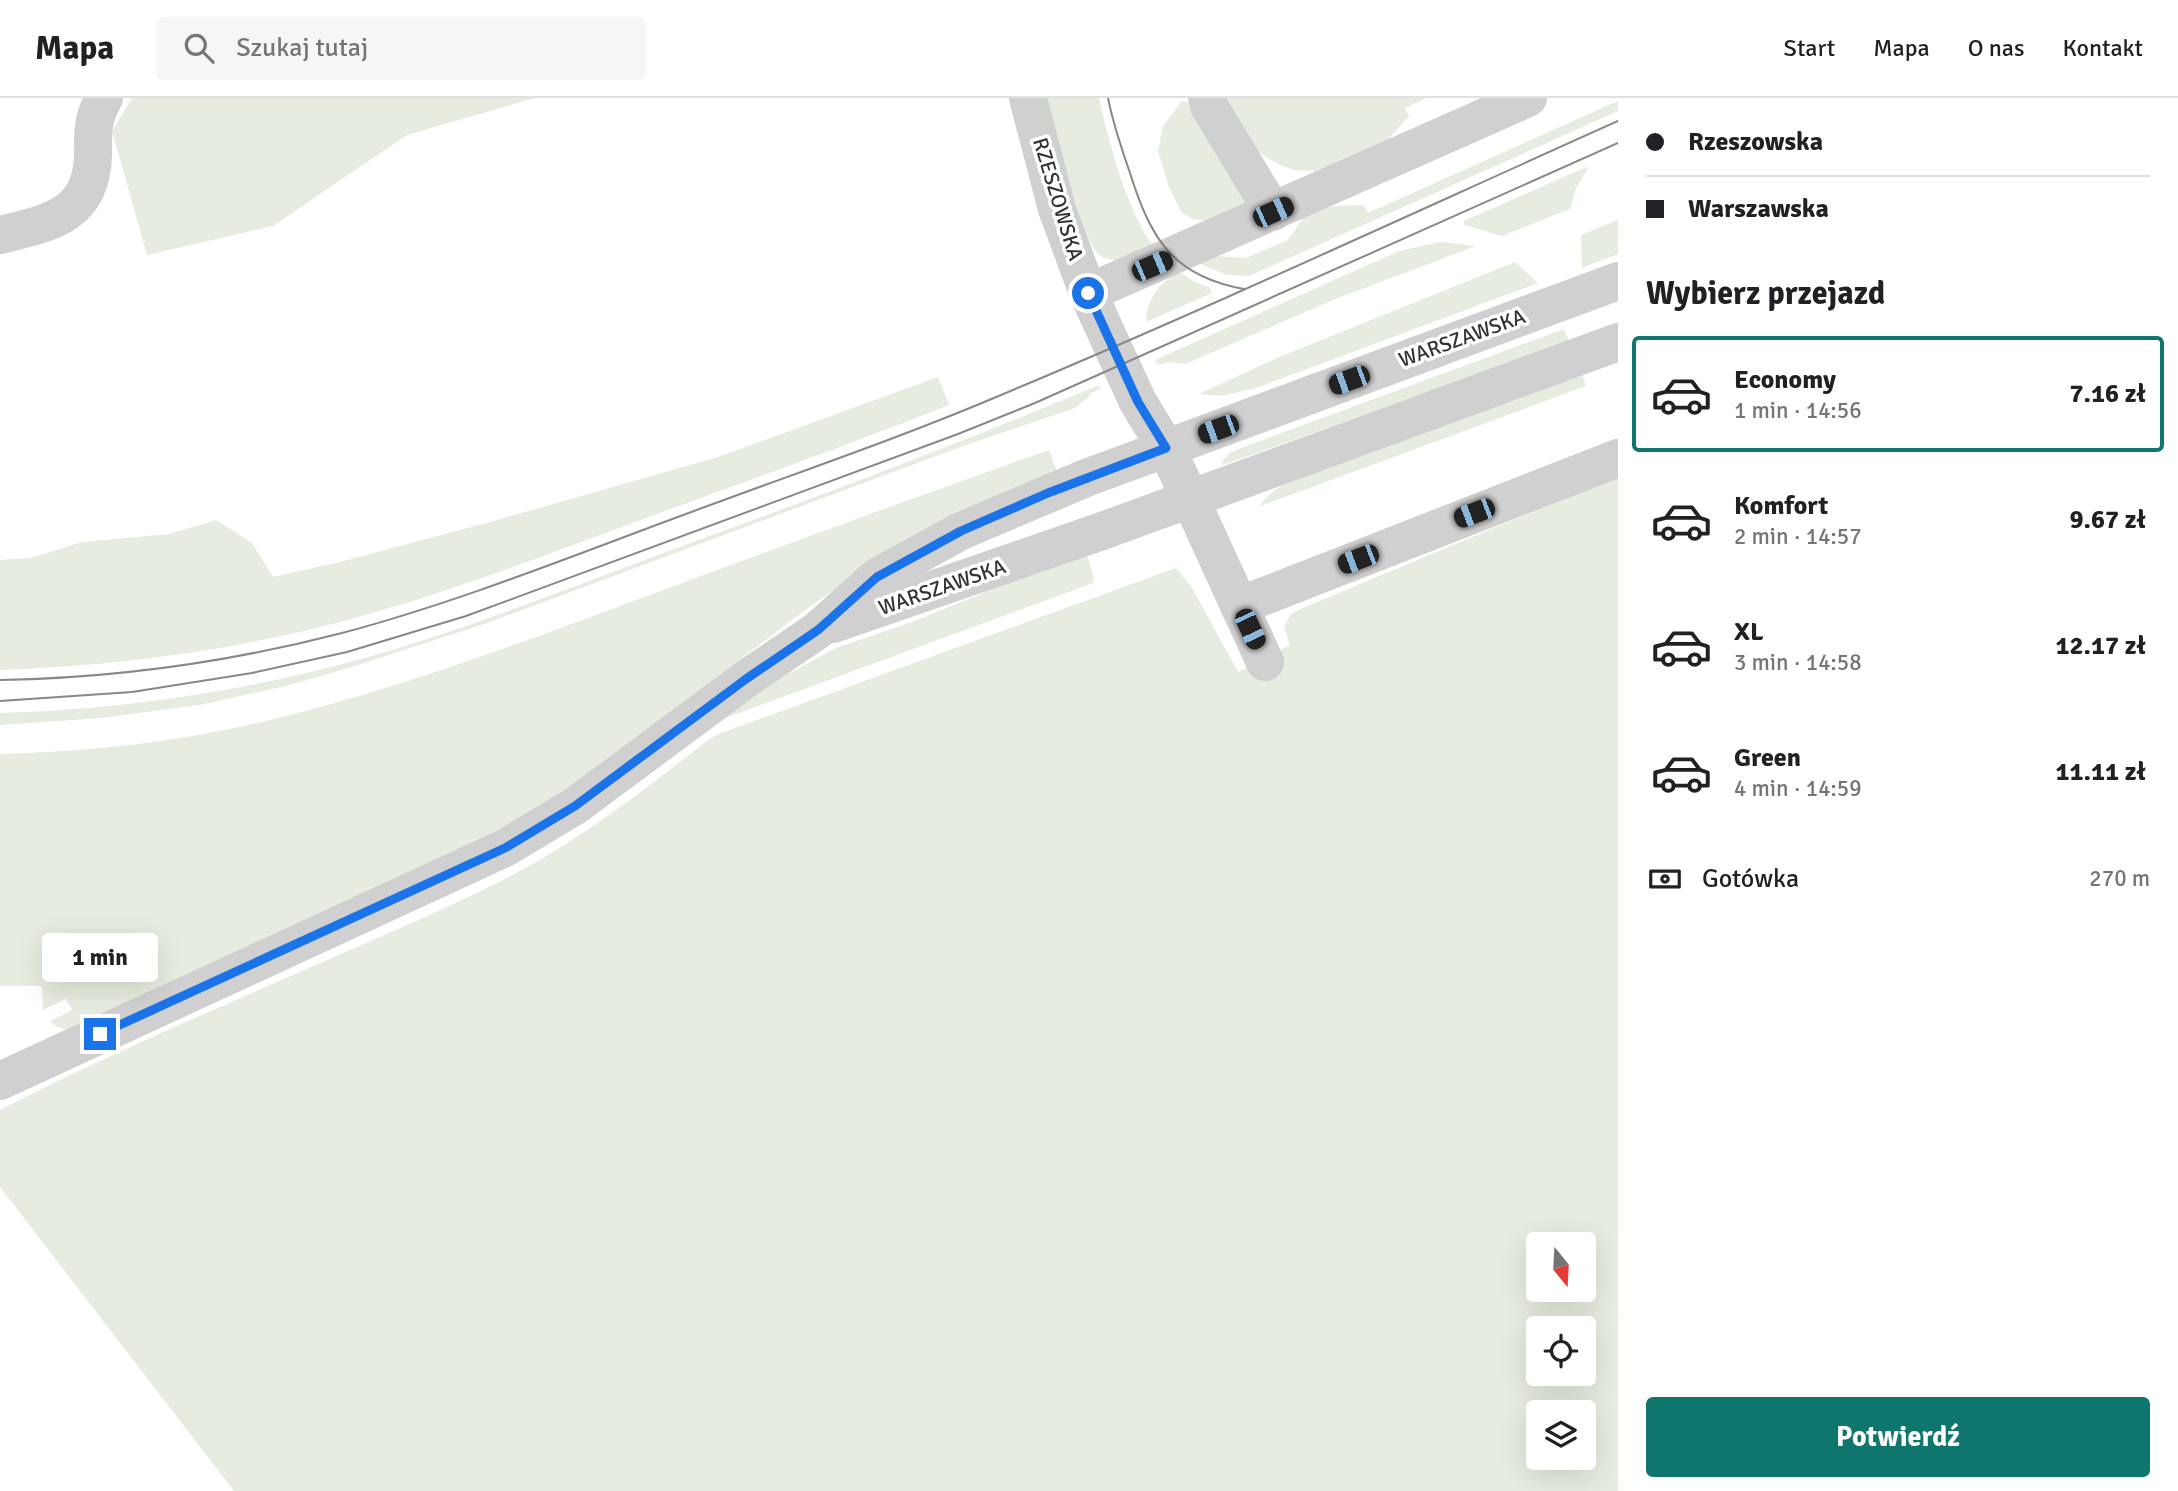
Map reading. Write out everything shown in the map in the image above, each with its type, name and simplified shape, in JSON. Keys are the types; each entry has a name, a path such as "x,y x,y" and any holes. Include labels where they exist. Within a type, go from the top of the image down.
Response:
{"street":[{"path":"0,235 43,225 59,218 84,194 91,180 94,121 104,98"},
{"name":"RZESZOWSKA","path":"1028,98 1057,209 1088,293 1138,402 1166,448 1190,498 1265,662"},
{"path":"1207,98 1209,106 1273,212"},
{"path":"1088,293 1528,98"},
{"name":"WARSZAWSKA","path":"0,1081 505,848 575,806 746,679 818,630 877,577 961,531 1048,493 1166,448 1618,281"},
{"name":"WARSZAWSKA","path":"818,630 1618,342"},
{"path":"1239,606 1618,458"}],"shaded area":[{"path":"132,98 535,98 407,135 273,226 147,255 112,131"},
{"path":"1047,98 1099,98 1128,196 1154,247 1115,260 1102,257 1094,248 1070,184"},
{"path":"1225,98 1426,98 1405,108 1409,116 1383,145 1315,171 1294,170 1260,153"},
{"path":"1182,101 1191,104 1247,203 1207,221 1193,219 1181,212 1169,187 1158,151 1163,126"},
{"path":"1618,101 1618,111 1249,276 1227,275 1198,263 1214,256 1246,258 1288,240 1305,215 1321,207 1364,205 1368,213"},
{"path":"1586,167 1570,209 1502,236 1464,225 1464,221"},
{"path":"1618,220 1618,254 1582,268 1581,235"},
{"path":"1441,242 1476,246 1338,298 1185,364 1168,362 1158,365 1155,360 1399,251"},
{"path":"1515,262 1538,283 1256,388 1222,396 1199,394 1277,358"},
{"path":"1180,272 1210,288 1212,293 1146,322 1151,299 1160,286"},
{"path":"1564,329 1569,341 1223,465 1222,461 1230,453 1241,448"},
{"path":"1582,373 1586,386 1258,507 1285,483"},
{"path":"938,377 949,405 836,449 417,600 340,622 214,649 129,661 0,670 0,560 31,558 82,542 169,534 216,520 252,543 273,577 490,522 718,457"},
{"path":"1099,385 1100,389 1089,394 1089,397 1075,408 963,446 487,623 355,666 290,685 205,704 102,718 0,725 0,713 119,705 237,688 315,671 407,645 498,615 836,489"},
{"path":"1049,450 1058,474 842,584 569,789 497,832 66,1030 51,1021 72,1010 66,999 43,1010 42,986 0,986 0,754 105,748 175,739 244,726 325,706 512,646"},
{"path":"1618,476 1618,1491 234,1491 0,1187 0,1110 132,1046 426,917 516,873 583,833 721,733 1176,568 1191,586 1238,672 1290,645 1284,626 1291,614"},
{"path":"1087,555 1093,583 720,720 771,683 836,648"}],"tram line":[{"path":"1108,98 1137,194 1155,234 1167,250 1198,274 1244,289"},
{"path":"0,680 86,676 215,660 342,633 475,592 963,411 1234,294 1618,121"},
{"path":"0,701 132,692 252,673 347,652 466,616 1035,403 1618,143"}],"route":[{"path":"100,1034 505,848 575,806 746,679 818,630 877,577 961,531 1048,493 1166,448 1138,402 1088,293"}]}
